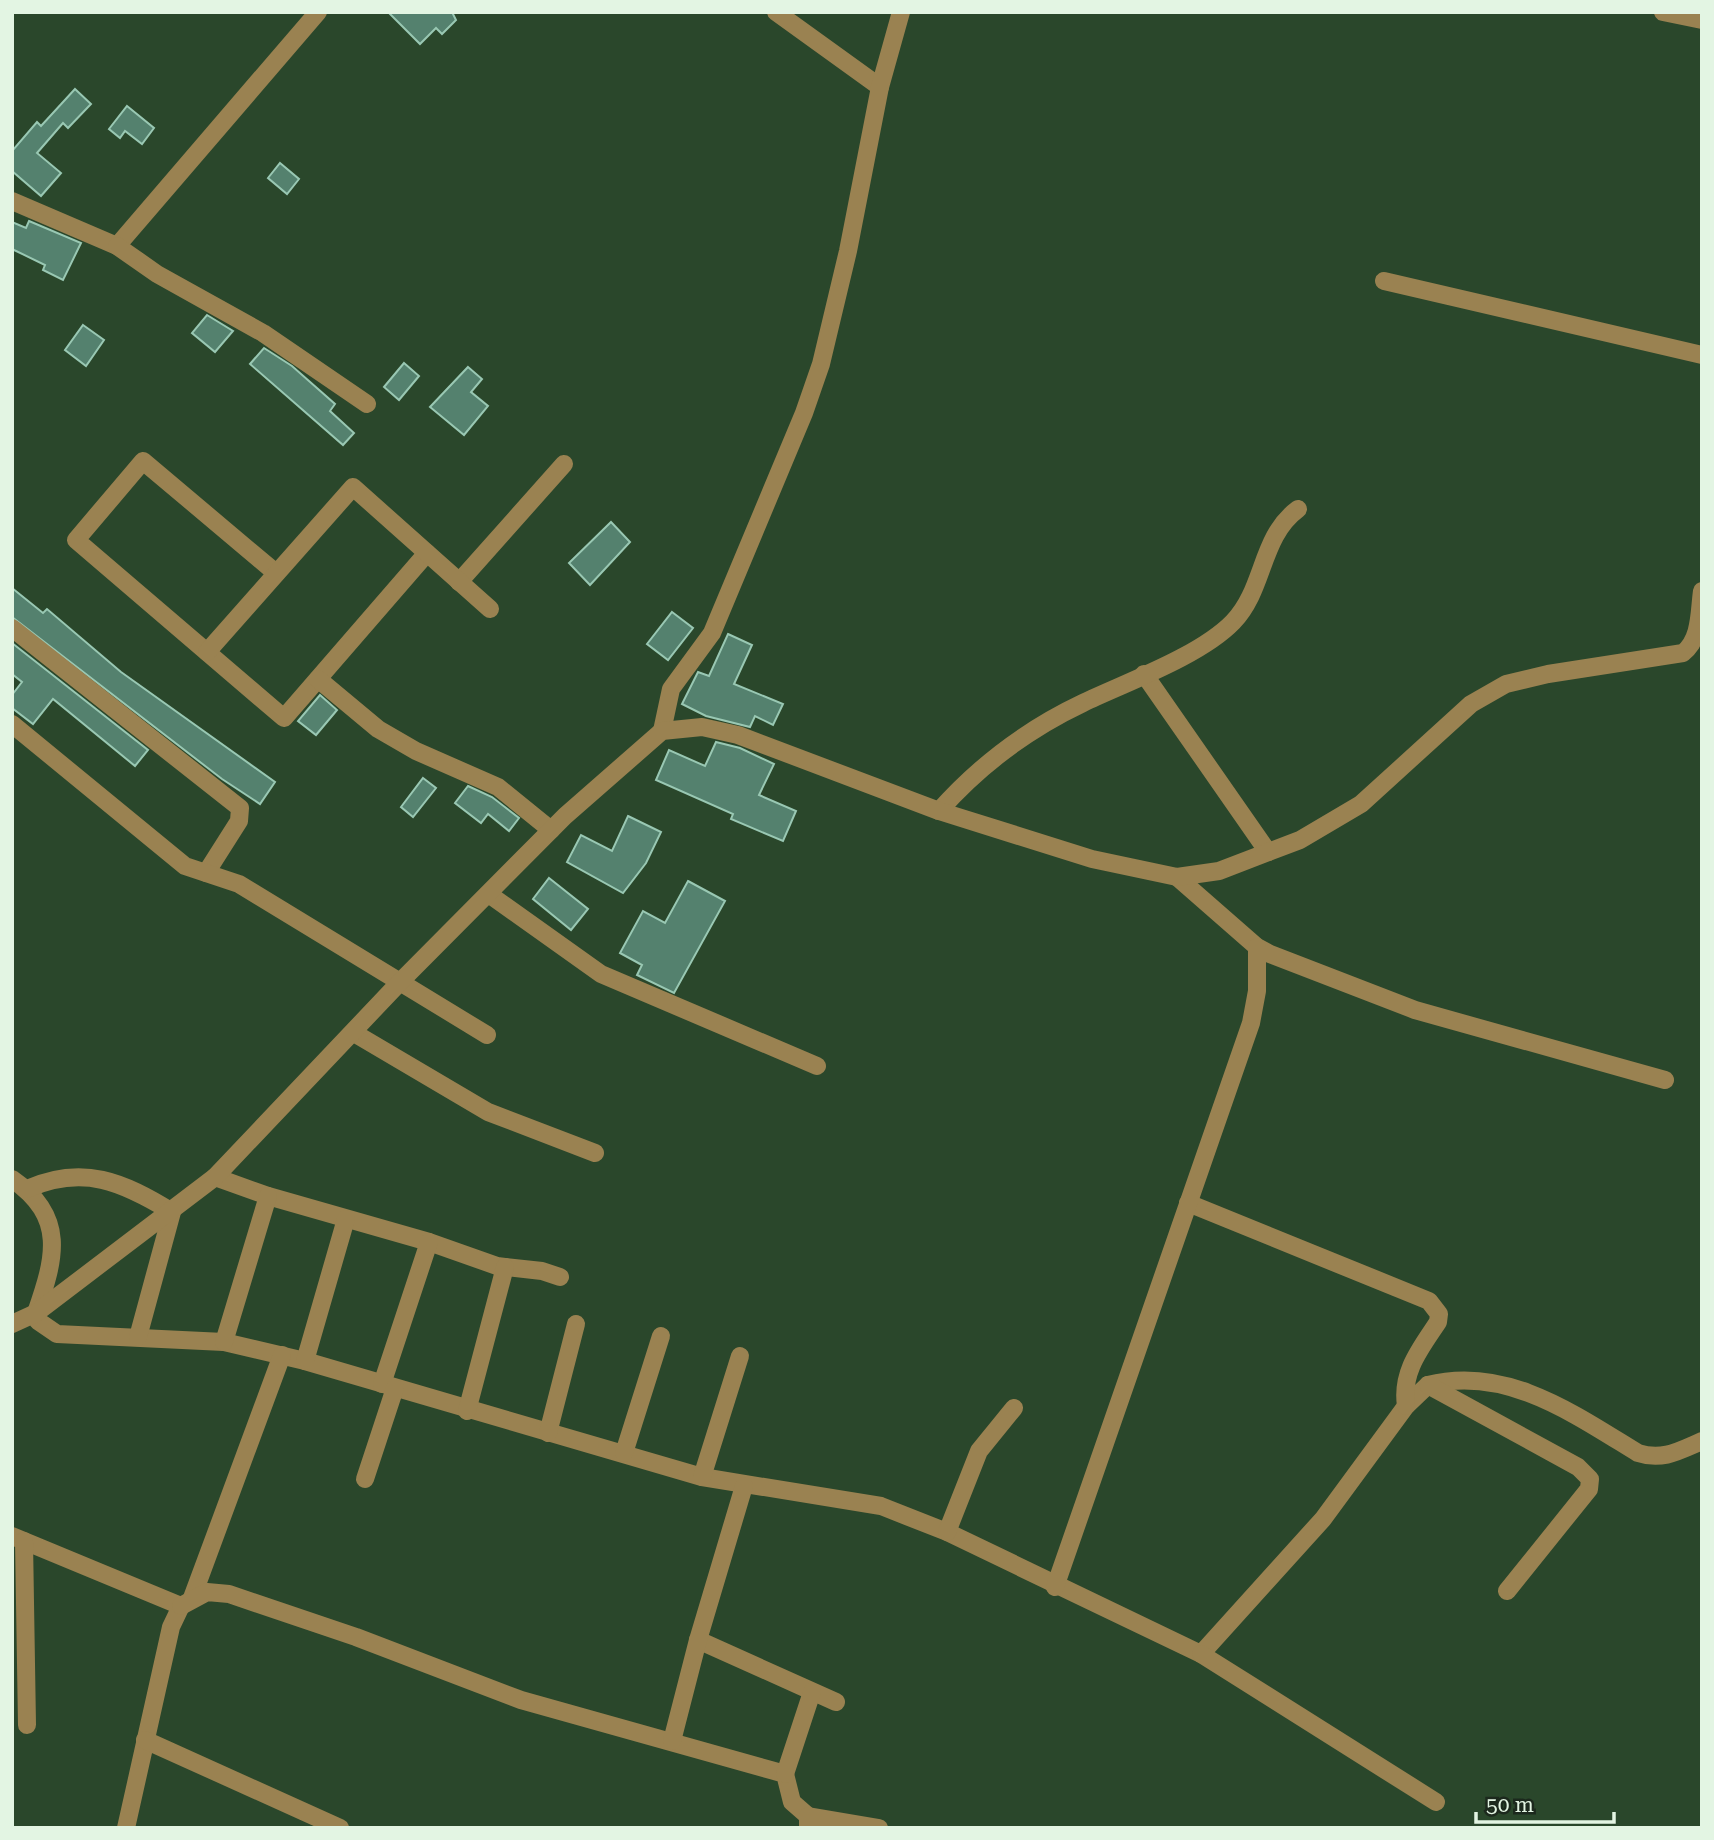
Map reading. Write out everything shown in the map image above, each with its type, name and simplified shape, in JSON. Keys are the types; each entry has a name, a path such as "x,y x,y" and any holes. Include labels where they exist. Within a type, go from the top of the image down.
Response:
{"street":[{"path":"117,246 318,12"},
{"path":"776,12 880,87"},
{"path":"12,1324 36,1313 215,1177 399,983 490,895 551,830 662,730 671,689 712,633 804,414 821,363 848,251 880,87 901,12"},
{"path":"1663,12 1702,20"},
{"path":"12,201 117,246 156,274 263,332 367,404"},
{"path":"1384,281 1702,355"},
{"path":"275,573 143,461 76,540 284,718 427,553"},
{"path":"459,582 564,464"},
{"path":"207,652 353,487 490,609"},
{"path":"939,811 987,761 1079,705 1206,643 1233,622 1248,600 1277,530 1298,509"},
{"path":"662,730 702,727 738,735 939,811 1092,859 1177,877 1219,871 1300,840 1362,804 1471,704 1506,684 1548,674 1677,655 1696,649 1702,591"},
{"path":"12,628 240,808 239,821 206,873"},
{"path":"1144,674 1268,852"},
{"path":"318,679 378,729 416,751 498,787 551,830"},
{"path":"12,724 185,866 239,884 487,1035"},
{"path":"1177,877 1257,947 1403,1006 1665,1080"},
{"path":"490,895 601,974 817,1066"},
{"path":"1055,1587 1253,1014 1257,947"},
{"path":"354,1033 488,1112 595,1153"},
{"path":"20,1184 70,1175 102,1180 126,1187 172,1212"},
{"path":"215,1177 268,1196 429,1242 505,1267 542,1271 560,1277"},
{"path":"20,1184 45,1209 52,1232 51,1263 36,1313 38,1321 57,1334 224,1342 305,1361 467,1411 702,1477 744,1486 851,1499 881,1506 947,1532 1055,1587 1201,1654 1436,1802"},
{"path":"224,1342 268,1196"},
{"path":"1188,1203 1429,1301 1439,1314 1438,1322 1408,1371 1404,1384 1406,1406"},
{"path":"138,1337 172,1212"},
{"path":"305,1361 346,1219"},
{"path":"365,1479 429,1242"},
{"path":"467,1411 505,1267"},
{"path":"548,1433 576,1324"},
{"path":"624,1453 661,1336"},
{"path":"126,1828 171,1627 186,1602 282,1355"},
{"path":"702,1477 740,1356"},
{"path":"1201,1654 1324,1519 1406,1406 1428,1385 1486,1382 1529,1392 1638,1453 1651,1457 1669,1456 1702,1441"},
{"path":"1428,1385 1578,1467 1590,1479 1589,1489 1507,1591"},
{"path":"947,1532 979,1451 1014,1408"},
{"path":"672,1741 698,1640 744,1486"},
{"path":"27,1726 18,1539 186,1602 218,1591 229,1594 356,1637 521,1700 785,1774"},
{"path":"698,1640 836,1702"},
{"path":"812,1692 785,1774 792,1802 808,1822 879,1828"},
{"path":"145,1740 340,1828"}],"building":[{"path":"388,12 452,12 456,20 442,34 436,28 420,44"},
{"path":"75,89 91,104 68,128 63,123 37,153 61,173 41,196 12,171 12,151 37,122 41,126"},
{"path":"127,106 154,128 142,144 125,131 120,138 109,129"},
{"path":"280,163 299,179 287,194 268,178"},
{"path":"29,221 81,243 63,280 43,270 45,265 12,249 12,222 26,228"},
{"path":"207,315 233,331 215,352 192,333"},
{"path":"83,325 104,340 86,366 65,350"},
{"path":"264,348 292,366 335,404 330,411 354,433 343,445 250,364"},
{"path":"404,363 419,376 399,400 384,387"},
{"path":"468,367 482,379 471,392 488,406 464,435 430,407"},
{"path":"611,522 630,542 590,585 569,563"},
{"path":"12,588 43,613 47,609 121,672 275,782 260,804 222,779 12,617"},
{"path":"672,612 693,628 668,660 647,644"},
{"path":"728,634 752,645 734,684 783,704 773,725 755,716 750,727 706,716 682,704 698,672 709,676"},
{"path":"12,643 148,750 135,766 53,699 33,724 12,708 12,695 22,682 12,674"},
{"path":"320,695 337,710 316,735 298,721"},
{"path":"716,742 740,748 774,764 759,795 796,811 783,841 731,819 733,814 656,780 669,750 705,766"},
{"path":"423,778 436,788 413,817 401,807"},
{"path":"468,786 492,797 519,818 509,831 488,814 481,823 455,803"},
{"path":"628,816 661,832 646,863 623,893 567,862 581,835 612,851"},
{"path":"549,878 588,909 571,930 533,899"},
{"path":"688,881 725,901 674,993 637,975 642,965 620,953 643,911 665,923"}]}
